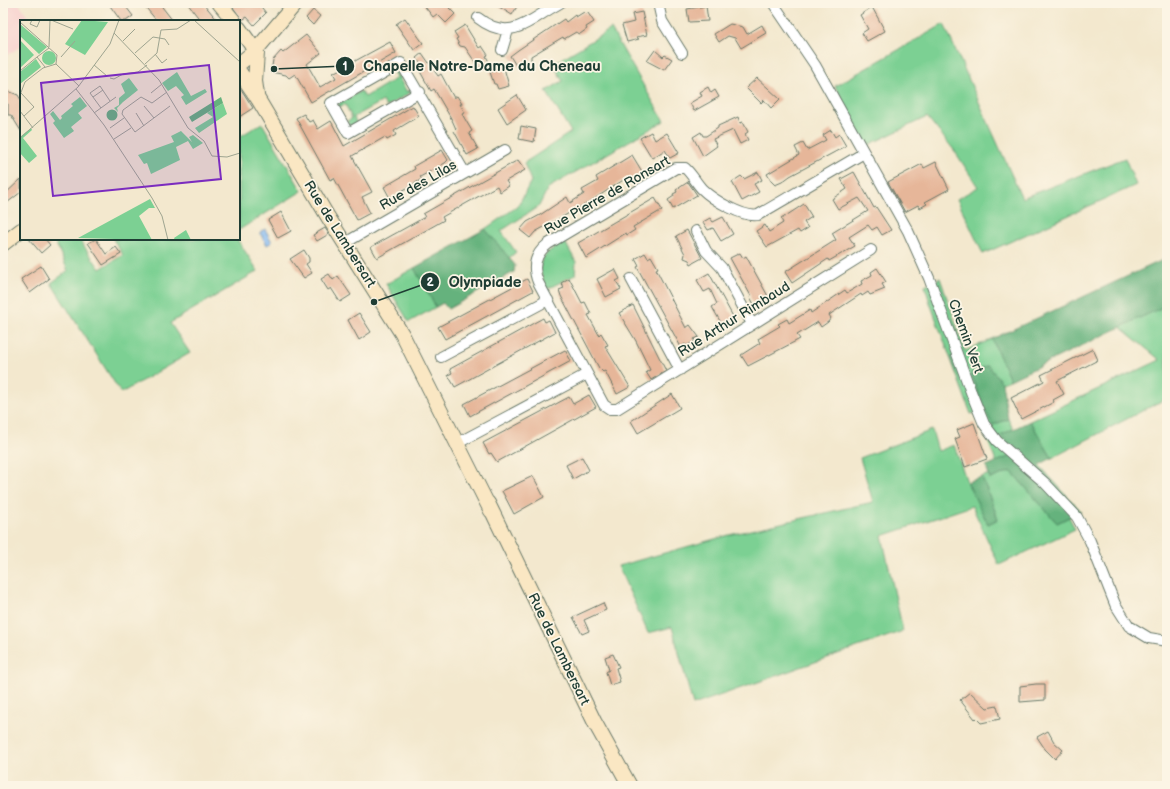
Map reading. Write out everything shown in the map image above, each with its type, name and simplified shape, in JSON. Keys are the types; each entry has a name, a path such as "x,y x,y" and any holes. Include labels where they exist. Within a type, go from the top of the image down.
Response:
{"main road":[{"path":"219,3 233,20"},
{"path":"240,63 256,50 296,3"},
{"path":"240,29 256,50"},
{"name":"Rue de Lambersart","path":"256,50 255,81 258,99"},
{"name":"Rue de Lambersart","path":"240,72 258,99 399,330 420,370 447,410 491,511 592,716 630,786"},
{"path":"3,244 20,231"}],"street":[{"path":"478,18 490,26 508,30 522,27 560,3"},
{"path":"658,3 662,21 682,53"},
{"name":"Chemin Vert","path":"773,3 815,65 901,218 923,264 984,424 997,441 1045,483 1078,517 1088,536 1118,609 1129,626 1149,638 1167,641"},
{"path":"502,50 508,30"},
{"path":"420,92 348,133 331,103 401,63 420,92 465,173"},
{"name":"Rue des Lilas","path":"345,243 505,150"},
{"name":"Rue Pierre de Ronsart","path":"610,409 604,405 587,374 535,272 537,256 543,248 676,168 685,168 692,174 705,192 737,211 753,216 758,215 864,153"},
{"path":"696,231 706,251 722,268 752,324"},
{"name":"Rue Arthur Rimbaud","path":"610,409 617,409 871,250"},
{"path":"631,279 680,370"},
{"path":"441,357 548,300"},
{"path":"460,442 587,374"}],"shaded area":[{"path":"3,3 19,3 29,20 20,20 20,47 3,58"}],"green space":[{"path":"944,24 1022,198 1125,158 1136,185 983,254 957,199 978,187 954,150 927,117 866,146 835,86"},
{"path":"611,29 664,121 548,188 539,206 501,231 516,252 509,258 485,229 518,206 531,181 524,163 571,132 546,91 563,81 553,64"},
{"path":"395,71 399,77 405,75 399,78 407,92 413,89 413,91 386,107 383,101 354,117 357,124 350,126 347,121 352,118 345,104 339,107 339,103 361,91 365,97 397,78 393,72"},
{"path":"262,123 302,191 240,229 240,136"},
{"path":"485,229 515,265 514,272 448,309 443,303 436,307 414,268"},
{"path":"54,240 80,240 100,269 123,255 114,240 238,240 258,271 170,323 190,353 121,393 51,283 68,271"},
{"path":"565,242 576,262 575,275 547,289 541,272 542,260 550,251"},
{"path":"1167,258 1167,305 1010,380 992,339"},
{"path":"414,268 436,307 409,322 386,284"},
{"path":"940,278 965,351 992,339 1010,380 1002,383 988,366 971,373 993,425 1008,419 1013,429 1002,435 1019,453 996,462 984,430 975,413 971,414 930,303 925,286"},
{"path":"1167,305 1167,398 1052,458 1030,421 1160,360 1120,327"},
{"path":"988,365 1002,383 1008,419 993,425 983,407 971,373"},
{"path":"1030,421 1052,458 1039,465 1081,511 1057,523 1011,471 990,479 986,466 1018,453 1001,435"},
{"path":"932,430 938,451 954,445 967,482 988,524 998,519 982,477 989,474 990,479 1011,471 1057,523 1069,517 1075,529 999,565 972,506 882,536 903,631 693,705 672,627 648,633 618,566 729,535 873,502 860,458"},
{"path":"982,477 998,519 988,524 967,482"}],"water":[{"path":"265,229 272,242 267,245 260,232"}],"building":[{"path":"108,3 123,3 133,16 127,20 120,20"},
{"path":"142,3 159,3 172,20 156,20"},
{"path":"187,3 203,3 217,20 200,20"},
{"path":"230,3 258,3 266,13 254,25 247,17 242,20"},
{"path":"422,3 455,3 449,8 455,14 446,23 437,14 433,17"},
{"path":"493,3 519,3 512,15"},
{"path":"706,6 708,21 689,22 687,9"},
{"path":"872,7 885,31 867,41 862,33 868,29 860,15"},
{"path":"313,10 320,16 313,25 306,18"},
{"path":"584,12 586,14 588,13 594,22 586,27 587,29 580,34 576,32 564,39 563,37 531,56 531,61 517,67 510,56 564,19 566,22 575,15 576,17"},
{"path":"642,12 647,35 636,37 639,39 627,42 622,25 634,22 632,14"},
{"path":"405,18 423,43 414,50 396,24"},
{"path":"730,24 743,27 747,34 762,25 766,33 741,48 735,38 728,36 719,42 714,34"},
{"path":"465,25 479,48 482,46 488,55 486,56 489,62 479,68 465,47 460,46 456,39 458,38 454,32"},
{"path":"306,35 321,53 307,64 320,87 336,78 333,73 390,42 396,53 311,102 295,74 289,78 286,75 271,72 273,60 281,51 283,53"},
{"path":"655,50 663,57 665,55 672,59 664,70 647,61"},
{"path":"422,53 438,76 441,74 454,98 457,96 462,104 460,104 465,113 462,114 472,131 469,133 478,149 467,155 454,131 456,129 452,120 434,89 431,91 417,66 421,64 416,58"},
{"path":"504,68 509,86 498,89 496,84 494,84 490,72"},
{"path":"757,78 780,99 771,108 764,100 761,103 746,88"},
{"path":"708,87 711,93 715,90 719,97 694,111 690,103 702,96 700,92"},
{"path":"240,88 253,108 240,116"},
{"path":"3,89 18,95 20,98 20,129 11,115 8,115 8,104 3,102"},
{"path":"517,95 526,110 507,123 498,108"},
{"path":"413,106 419,116 394,131 396,135 387,140 385,137 352,156 372,192 362,197 370,213 357,220 334,178 330,180 296,118 304,114 309,122 313,120 318,129 331,121 344,146"},
{"path":"738,117 740,123 743,122 748,132 745,134 748,140 740,144 733,130 713,139 717,146 703,156 693,137 701,132 703,136 706,136 718,128 718,126"},
{"path":"521,126 536,129 534,142 519,139"},
{"path":"831,130 835,137 839,134 846,146 790,176 782,182 775,185 771,181 767,174 799,155 795,147 803,143 807,150 826,140 823,135"},
{"path":"651,132 655,140 667,133 679,153 670,158 665,150 652,158 640,138"},
{"path":"442,150 448,160 445,163 420,177 422,179 390,198 384,187 415,169 414,166"},
{"path":"632,155 643,173 630,180 628,177 591,201 535,232 530,238 520,230 527,222 567,197 570,203 584,194 582,190 598,181 596,177"},
{"path":"518,160 525,170 506,181 509,186 500,192 497,186 442,217 444,220 377,258 371,247 425,217 423,214"},
{"path":"936,162 949,189 925,202 927,204 920,208 918,205 905,212 888,182 922,164 924,168"},
{"path":"758,172 762,180 754,184 759,192 742,201 732,182 741,176 744,179"},
{"path":"854,172 874,208 876,207 891,230 882,235 877,227 872,230 868,225 849,237 855,246 829,261 828,259 792,283 785,272 836,240 832,233 868,211 859,198 838,209 832,199 847,189 841,179"},
{"path":"20,180 20,193 3,206 3,196"},
{"path":"688,182 697,195 673,209 668,200 674,196 673,194 677,192 676,190"},
{"path":"655,198 662,210 633,227 635,230 627,235 626,233 586,258 578,243"},
{"path":"804,204 812,217 804,222 808,228 800,233 798,230 767,247 756,231 765,225 769,232 783,223 781,219"},
{"path":"281,212 291,231 278,238 268,220"},
{"path":"723,217 733,234 721,241 713,228 708,230 703,222 710,218 713,222"},
{"path":"325,228 329,234 317,241 313,235"},
{"path":"687,230 702,258 691,264 689,260 684,258 685,254 676,236"},
{"path":"30,240 46,240 50,245 41,253"},
{"path":"97,240 106,254 116,247 121,254 103,265 88,243"},
{"path":"304,250 309,258 309,262 306,264 312,273 304,278 290,259"},
{"path":"645,253 648,258 651,256 658,268 656,269 686,328 690,325 699,337 694,339 695,341 686,346 685,344 681,347 637,267 639,266 635,259"},
{"path":"740,253 743,258 746,256 769,298 755,306 730,258"},
{"path":"41,266 49,279 30,293 21,279"},
{"path":"877,268 886,282 882,284 885,289 870,295 868,292 862,296 861,294 829,315 831,318 821,327 818,322 797,335 800,339 748,366 741,355 760,343 758,339 780,326 778,324 787,319 789,323 810,310 811,313 845,290 847,293 862,284 861,281 872,275 871,272"},
{"path":"615,269 620,279 616,281 621,289 606,297 597,279"},
{"path":"709,273 736,322 724,328 712,307 717,304 710,289 704,292 697,280"},
{"path":"329,274 333,280 338,276 351,295 340,302 331,288 328,290 321,279"},
{"path":"569,278 582,303 585,302 591,314 588,315 599,335 601,333 608,345 605,346 630,387 617,394 605,371 603,372 599,368 561,296 559,290 564,288 561,283"},
{"path":"527,279 533,291 445,339 438,327"},
{"path":"633,305 666,371 651,380 646,372 650,370 636,341 619,313"},
{"path":"359,313 371,332 359,340 348,320"},
{"path":"543,318 545,322 549,320 555,332 455,387 448,375 452,373 450,369"},
{"path":"1093,349 1098,360 1057,381 1064,394 1053,400 1054,402 1021,419 1011,398 1044,381 1041,375"},
{"path":"565,350 571,361 470,416 464,404"},
{"path":"672,394 680,408 638,433 631,421"},
{"path":"589,395 596,407 497,462 491,453 489,454 483,443 569,397 573,404"},
{"path":"974,423 987,459 965,467 955,439 960,437 957,430"},
{"path":"582,457 589,470 573,479 566,465"},
{"path":"533,476 544,497 514,514 502,491"},
{"path":"603,603 606,610 584,620 589,631 582,634 573,617"},
{"path":"613,654 619,667 616,668 620,682 610,685 606,672 609,670 605,657"},
{"path":"1045,684 1045,700 1020,702 1020,686"},
{"path":"970,692 987,708 997,706 1000,719 981,723 976,718 975,719 960,700"},
{"path":"1048,731 1054,742 1063,750 1055,759 1045,749 1037,737"}],"place":[{"name":"Chapelle Notre-Dame du Cheneau","path":"274,69"},
{"name":"Olympiade","path":"374,302"}]}
